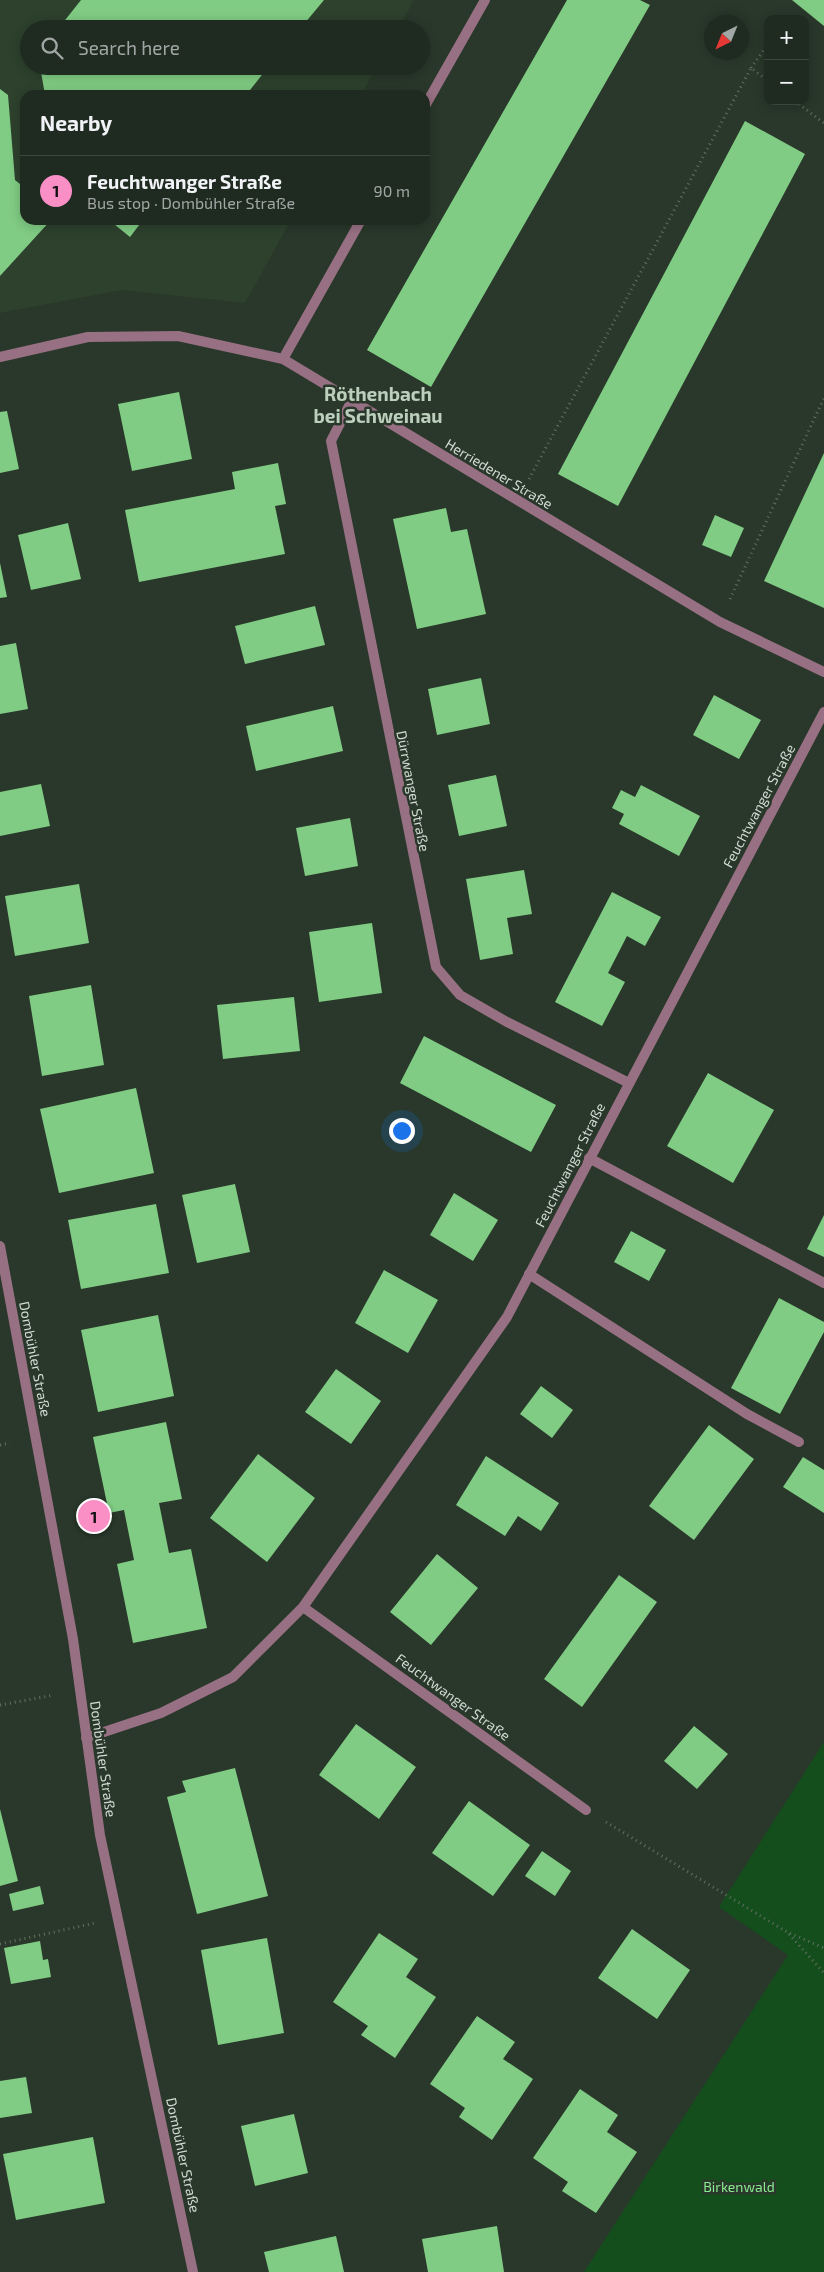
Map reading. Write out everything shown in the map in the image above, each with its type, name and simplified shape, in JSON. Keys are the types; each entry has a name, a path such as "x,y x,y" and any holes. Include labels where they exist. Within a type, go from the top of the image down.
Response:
{"street":[{"path":"430,97 485,0"},
{"path":"283,359 358,225"},
{"name":"Herriedener Straße","path":"0,357 88,337 178,336 283,359 517,502 720,622 824,672"},
{"name":"Dürrwanger Straße","path":"352,400 330,442 436,967 460,996 628,1083"},
{"name":"Feuchtwanger Straße","path":"86,1738 161,1713 234,1677 303,1607 507,1317 824,712"},
{"path":"589,1158 824,1283"},
{"name":"Dombühler Straße","path":"0,1246 73,1639 100,1835 158,2098 193,2272"},
{"path":"529,1274 746,1414 799,1442"},
{"name":"Feuchtwanger Straße","path":"303,1607 586,1810"}],"path":[{"path":"517,502 751,68 764,50"},
{"path":"751,68 764,78"},
{"path":"800,105 824,123"},
{"path":"720,622 824,398"},
{"path":"0,1705 80,1690"},
{"path":"586,1810 787,1932 824,1948"},
{"path":"0,1944 117,1918"},
{"path":"787,1932 824,1973"}],"shaded area":[{"path":"0,0 414,0 403,20 20,20 20,75 372,75 364,90 20,90 20,225 288,225 245,303 122,290 0,313"}],"green space":[{"name":"Birkenwald","path":"824,1742 824,2272 584,2272 788,1955 719,1907"}],"building":[{"path":"81,0 324,0 307,20 65,20"},
{"path":"567,0 640,0 650,5 431,387 367,350"},
{"path":"792,0 824,0 824,26"},
{"path":"42,75 262,75 250,90 44,90"},
{"path":"0,89 8,95 15,180 20,184 20,225 46,225 0,276"},
{"path":"745,121 805,154 618,506 558,474"},
{"path":"115,225 139,225 130,237"},
{"path":"179,392 192,459 132,471 118,404"},
{"path":"7,411 19,469 0,473 0,412"},
{"path":"824,453 824,608 764,581"},
{"path":"278,463 286,504 275,506 285,554 139,582 125,510 235,489 232,472"},
{"path":"446,508 451,532 467,529 486,614 417,629 393,519"},
{"path":"715,515 744,528 731,557 702,545"},
{"path":"68,523 81,579 31,590 18,535"},
{"path":"0,563 7,597 0,598"},
{"path":"315,606 325,645 245,664 235,626"},
{"path":"16,643 28,709 0,714 0,646"},
{"path":"481,678 490,724 437,735 428,689"},
{"path":"714,695 761,720 739,759 693,735"},
{"path":"333,706 343,751 256,771 246,726"},
{"path":"496,775 507,826 459,836 448,785"},
{"path":"41,784 50,826 0,836 0,792"},
{"path":"641,785 700,816 679,856 619,824 624,814 612,808 621,790 635,797"},
{"path":"350,818 358,866 305,876 296,828"},
{"path":"524,870 532,914 507,918 513,954 480,960 466,879"},
{"path":"79,884 89,943 15,956 5,896"},
{"path":"612,892 661,917 645,946 627,936 608,973 625,982 602,1026 555,1002"},
{"path":"372,923 382,993 319,1002 309,932"},
{"path":"91,985 104,1065 42,1076 29,996"},
{"path":"294,997 300,1051 223,1059 217,1005"},
{"path":"424,1036 556,1105 531,1152 400,1083"},
{"path":"708,1073 774,1110 733,1183 667,1146"},
{"path":"136,1088 154,1173 59,1193 40,1109"},
{"path":"235,1184 250,1252 197,1263 182,1195"},
{"path":"454,1193 498,1220 473,1261 430,1235"},
{"path":"156,1204 169,1273 81,1289 68,1220"},
{"path":"824,1215 824,1257 807,1249"},
{"path":"631,1231 666,1250 649,1281 614,1262"},
{"path":"384,1270 438,1300 408,1353 355,1323"},
{"path":"779,1298 824,1322 824,1332 780,1414 731,1388"},
{"path":"158,1315 174,1396 98,1412 81,1330"},
{"path":"336,1369 381,1401 351,1444 305,1412"},
{"path":"541,1386 573,1410 552,1438 520,1414"},
{"path":"166,1422 182,1499 159,1503 169,1553 191,1549 207,1628 133,1643 117,1564 134,1560 124,1510 109,1513 93,1437"},
{"path":"709,1425 754,1459 694,1540 649,1506"},
{"path":"258,1454 315,1498 267,1562 210,1518"},
{"path":"486,1456 559,1503 541,1531 518,1516 505,1536 456,1505"},
{"path":"803,1457 824,1470 824,1513 783,1487"},
{"path":"437,1554 478,1588 431,1645 390,1612"},
{"path":"619,1575 657,1602 582,1707 544,1679"},
{"path":"356,1724 416,1767 379,1819 319,1775"},
{"path":"694,1726 728,1754 697,1789 664,1761"},
{"path":"235,1768 268,1896 197,1914 167,1797 186,1792 182,1781"},
{"path":"469,1801 530,1845 493,1896 432,1853"},
{"path":"0,1809 18,1881 0,1886"},
{"path":"542,1851 571,1871 555,1896 525,1876"},
{"path":"40,1886 44,1904 13,1911 9,1894"},
{"path":"632,1929 690,1970 657,2019 598,1978"},
{"path":"379,1933 418,1959 406,1977 436,1997 395,2058 361,2035 368,2026 333,2002"},
{"path":"267,1938 284,2033 218,2045 201,1950"},
{"path":"40,1941 43,1960 48,1959 51,1977 11,1984 4,1948"},
{"path":"477,2016 515,2042 503,2059 533,2079 492,2140 459,2117 465,2108 430,2084"},
{"path":"26,2077 32,2113 0,2118 0,2081"},
{"path":"580,2089 618,2115 607,2132 637,2152 596,2213 562,2191 568,2182 533,2158"},
{"path":"294,2114 308,2173 255,2186 241,2126"},
{"path":"93,2137 105,2203 16,2220 3,2154"},
{"path":"497,2226 504,2272 428,2272 422,2239"},
{"path":"336,2236 344,2272 269,2272 264,2252"}],"place":[{"name":"Feuchtwanger Straße","path":"94,1516"}],"district":[{"name":"Röthenbach bei Schweinau","path":"378,405"}]}
